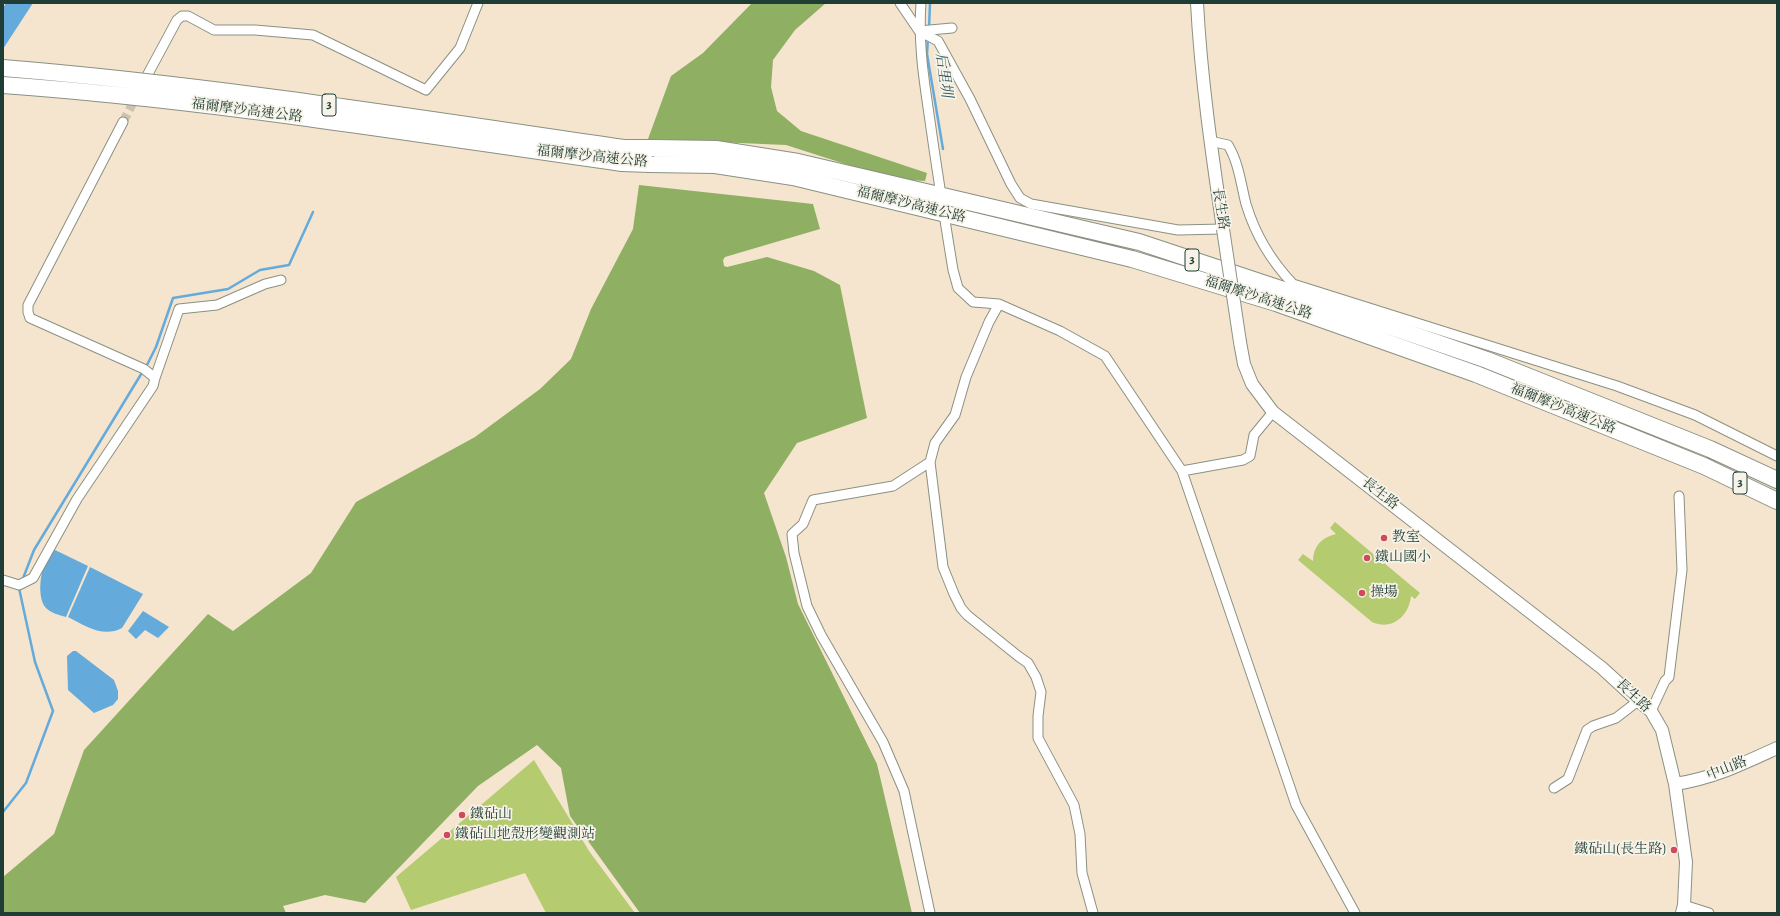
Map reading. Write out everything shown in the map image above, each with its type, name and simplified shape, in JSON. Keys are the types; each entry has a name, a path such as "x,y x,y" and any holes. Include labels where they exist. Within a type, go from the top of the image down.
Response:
{"highway":[{"name":"福爾摩沙高速公路","path":"3,68 62,73 279,98 624,148 716,149 806,164 1139,242 1255,280 1487,360 1710,449 1777,480"},
{"name":"福爾摩沙高速公路","path":"3,85 51,88 274,113 622,163 715,165 793,177 1132,258 1276,303 1476,374 1704,466 1777,500"}],"street":[{"path":"142,85 176,20 182,16 188,16 214,30 255,30 313,35 426,90 460,48 478,3"},
{"path":"900,3 919,31 938,41 970,99 1011,184 1020,198 1031,204 1178,230 1223,229"},
{"path":"921,3 919,31 920,54 953,270 958,288 973,302 999,304 1060,331 1105,356 1182,471 1296,805 1355,913"},
{"name":"長生路","path":"1197,3 1200,50 1210,141 1240,342 1244,364 1252,384 1273,412 1596,663 1651,711 1662,730 1676,784 1686,862 1683,909"},
{"path":"919,31 952,28"},
{"path":"123,122 28,305 28,312 30,318 144,369 155,378"},
{"path":"1210,141 1228,145 1234,154 1246,204 1259,236 1281,271 1293,284 1617,386 1695,415 1777,456"},
{"path":"3,580 19,585 33,578 77,499 152,386 179,309 217,305 264,284 281,280"},
{"path":"999,304 989,322 966,377 955,415 935,443 930,462 944,566 960,608 1028,663 1036,677 1041,692 1038,716 1038,738 1074,805 1080,834 1082,873 1093,913"},
{"path":"1182,471 1243,460 1250,456 1254,435 1273,412"},
{"path":"930,462 893,486 813,500 803,524 792,534 794,553 807,606 821,635 883,742 904,791 930,913"},
{"path":"1651,711 1665,681 1669,677 1682,570 1679,496"},
{"path":"1554,788 1568,779 1587,730 1593,726 1616,718 1638,701"},
{"name":"中山路","path":"1676,784 1708,778 1777,748"},
{"path":"1683,909 1709,913"}],"green space":[{"path":"752,3 826,3 795,30 773,60 771,87 777,111 801,131 927,173 925,181 892,179 786,145 648,139 671,76 703,53"},
{"path":"639,185 813,204 820,229 725,257 723,260 724,266 727,267 767,257 814,271 840,285 867,418 797,443 764,493 786,557 798,604 877,764 912,913 640,913 570,816 561,768 537,745 478,786 365,903 325,895 283,906 286,913 3,913 3,877 54,834 84,750 208,614 233,631 311,573 356,502 475,437 540,389 571,359 591,309 633,229"},
{"path":"1335,522 1420,593 1415,599 1411,596 1407,610 1398,620 1386,625 1372,622 1298,560 1303,554 1313,561 1313,556 1319,543 1326,537 1336,534 1330,528"},
{"path":"534,760 589,851 635,913 546,913 525,873 411,910 396,877"}],"water":[{"path":"6,3 33,3 3,49 3,8"},
{"path":"55,550 88,566 66,617 48,610 41,595 40,586 43,569 50,554"},
{"path":"90,567 143,594 122,628 108,632 94,630 68,617"},
{"path":"143,611 169,627 158,638 145,630 136,639 128,631"},
{"path":"73,651 76,651 114,680 118,691 118,699 113,705 94,713 68,690 67,656"}],"waterway":[{"name":"后里圳","path":"929,28 930,3"},
{"name":"后里圳","path":"928,37 927,54 943,149"},
{"path":"146,367 156,347 173,298 228,289 260,270 289,265 313,212"},
{"path":"22,581 34,550 143,371"},
{"path":"3,812 26,783 53,711 35,662 19,588"}],"tunnel":[{"path":"123,122 137,95"}],"place":[{"name":"教室","path":"1384,538"},
{"name":"鐵山國小","path":"1367,558"},
{"name":"操場","path":"1362,593"},
{"name":"鐵砧山","path":"462,815"},
{"name":"鐵砧山地殼形變觀測站","path":"447,835"},
{"name":"鐵砧山(長生路)","path":"1674,850"}]}
